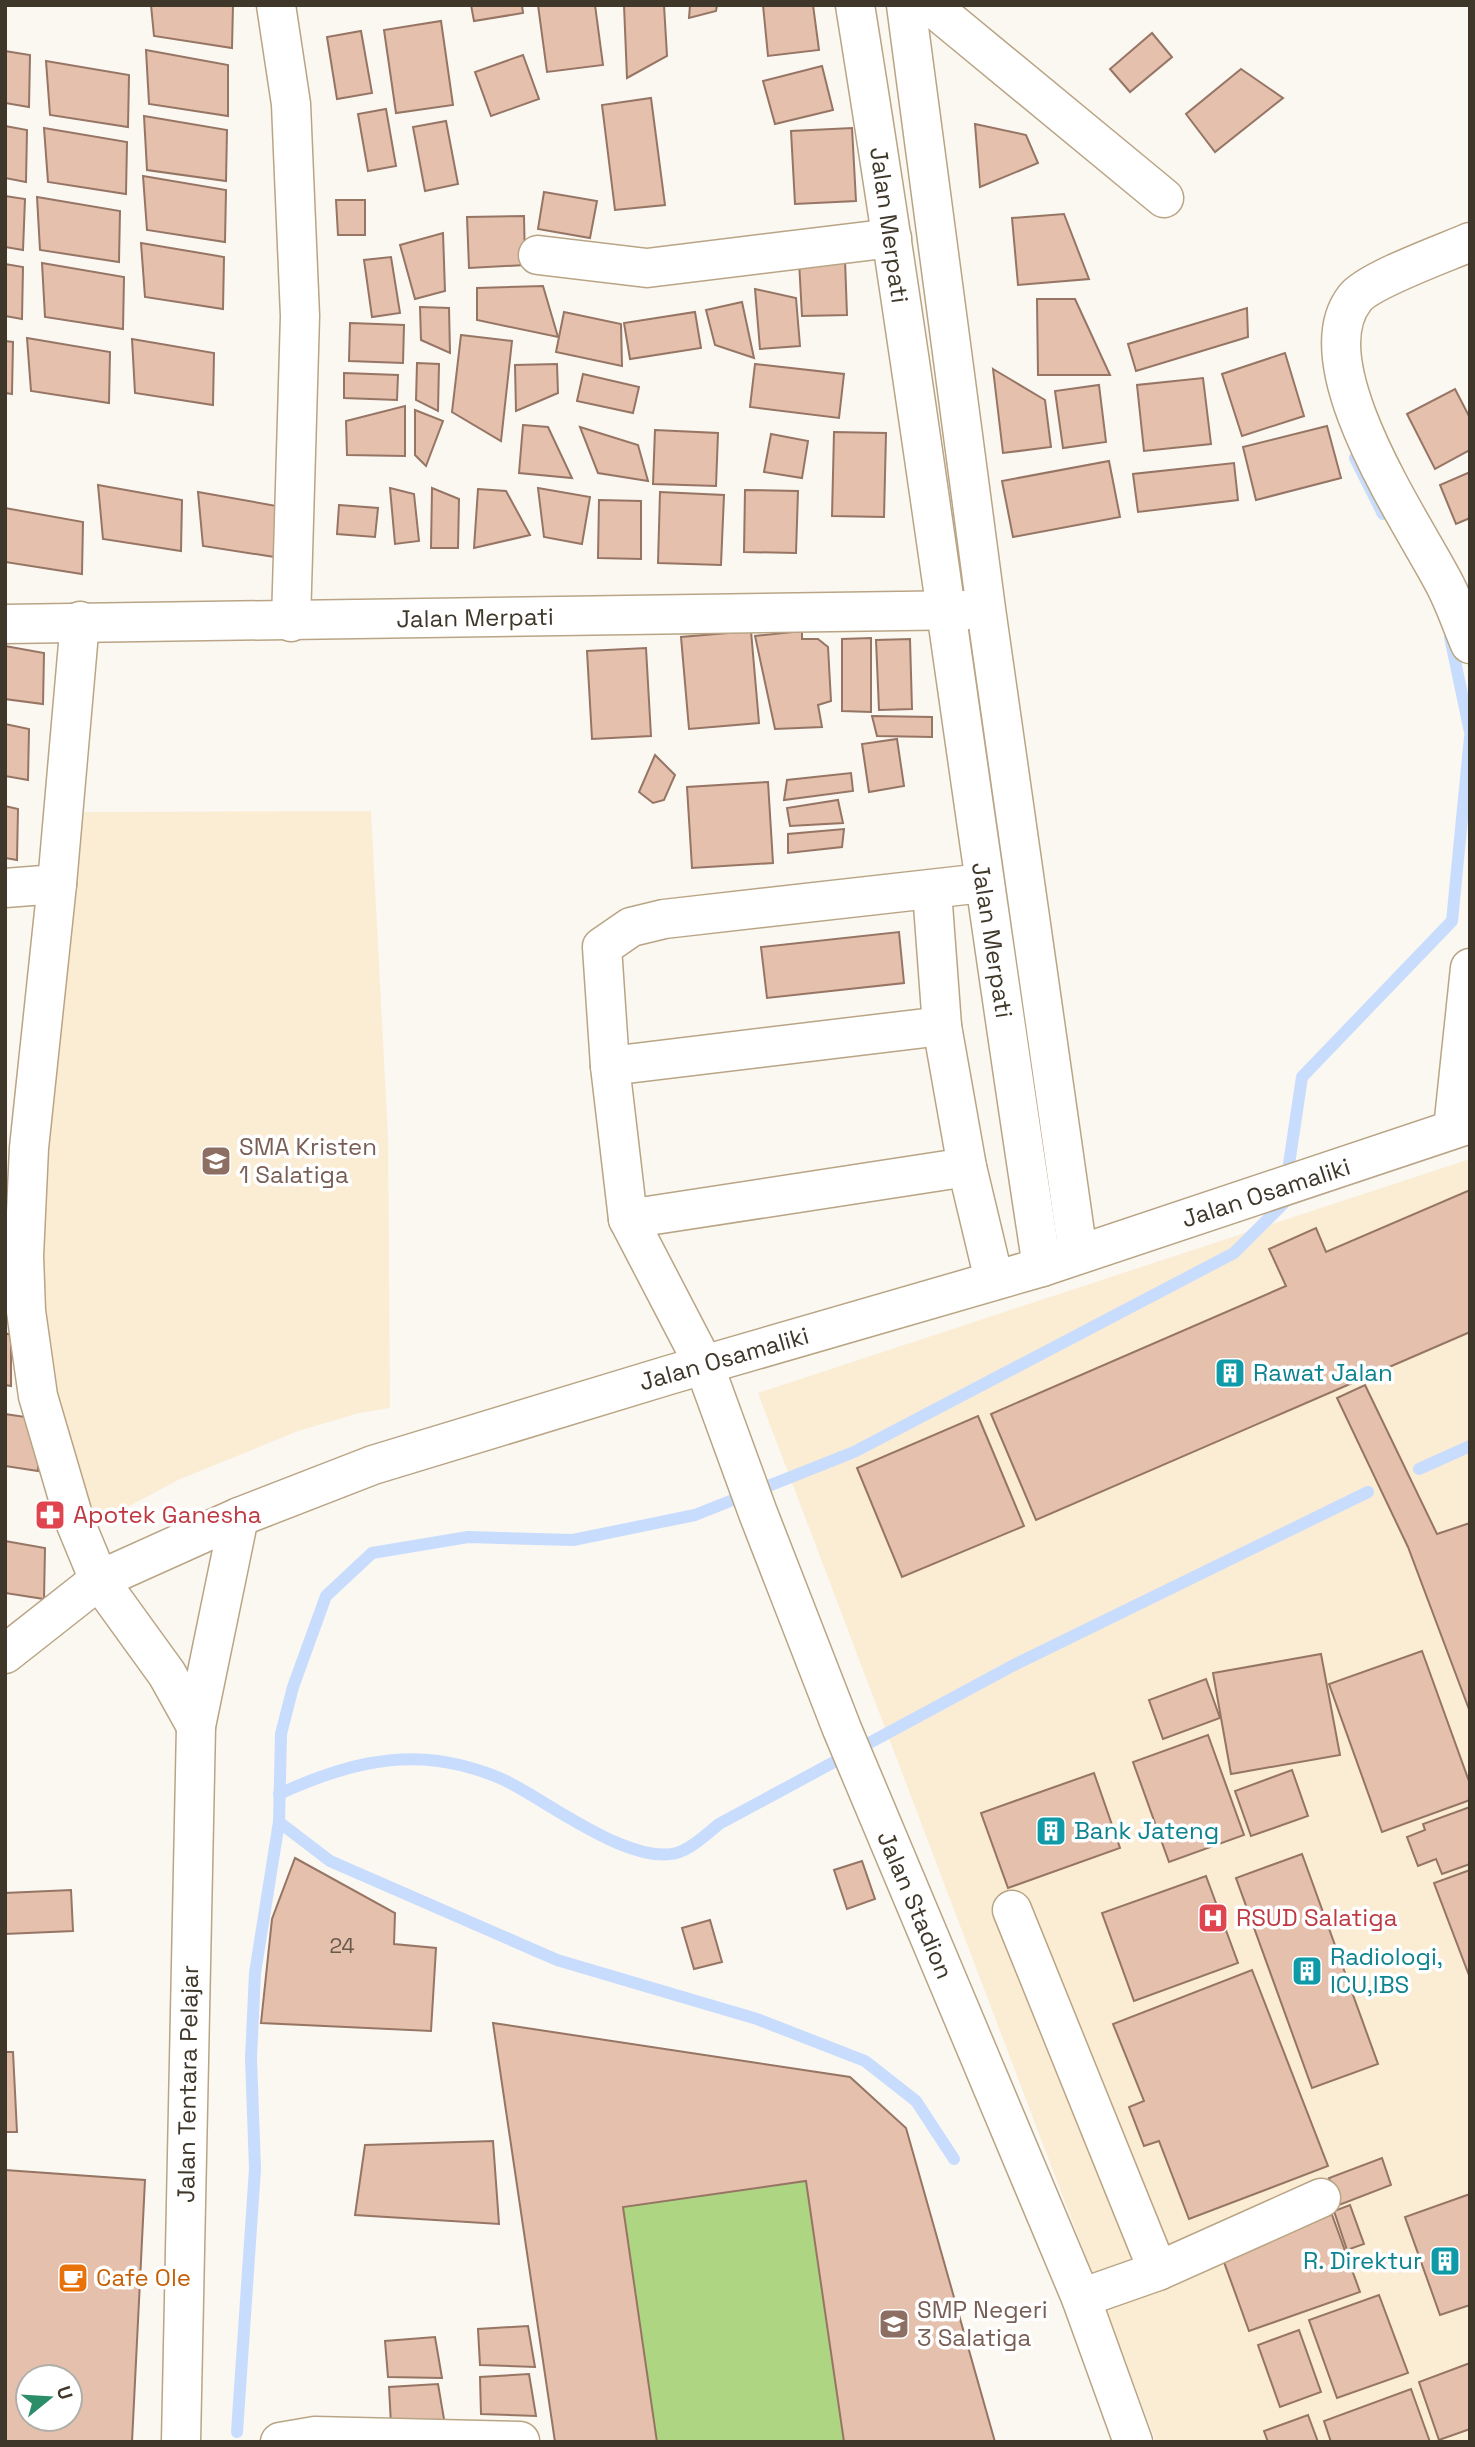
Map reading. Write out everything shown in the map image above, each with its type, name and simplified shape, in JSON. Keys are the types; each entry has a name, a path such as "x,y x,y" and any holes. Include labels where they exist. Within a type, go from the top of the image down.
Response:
{"street":[{"path":"276,5 291,104 300,316 291,622"},
{"name":"Jalan Merpati","path":"855,5 892,238 983,883 1042,1267"},
{"name":"Jalan Merpati","path":"906,5 986,609 1078,1254"},
{"path":"930,5 1164,198"},
{"path":"538,255 647,268 892,238"},
{"path":"1470,242 1385,279 1355,297 1341,329 1346,387 1368,445 1457,580 1470,644"},
{"name":"Jalan Merpati","path":"5,624 946,612 986,609"},
{"path":"80,621 57,884 29,1148 24,1256 26,1311 38,1396 75,1522 99,1580 167,1674 196,1726"},
{"path":"967,1167 628,1219 610,1066 602,947 631,927 664,919 932,891 983,883"},
{"path":"5,888 57,884"},
{"path":"932,891 942,1026 967,1167 994,1280"},
{"path":"1462,1127 1470,968"},
{"path":"610,1066 942,1026"},
{"name":"Jalan Osamaliki","path":"5,1654 99,1580 239,1517 373,1465 1042,1267 1341,1170 1462,1127"},
{"name":"Jalan Stadion","path":"628,1219 704,1365 842,1729 1081,2298 1133,2442"},
{"name":"Jalan Tentara Pelajar","path":"181,2442 196,1726 239,1517"},
{"path":"1012,1910 1158,2271"},
{"path":"1081,2298 1158,2271 1321,2198"},
{"path":"280,2442 315,2436 520,2441"}],"shaded area":[{"name":"SMA Kristen 1 Salatiga","path":"371,811 388,1138 390,1408 359,1413 298,1431 178,1480 96,1524 77,1472 55,1388 44,1301 44,1185 79,812"},
{"name":"RSUD Salatiga","path":"1470,1159 1470,2442 1156,2442 758,1393"}],"green space":[{"path":"806,2181 844,2442 657,2442 623,2207"}],"building":[{"path":"151,5 233,5 232,48 154,36"},
{"path":"471,5 522,5 523,13 474,21"},
{"path":"538,5 595,5 603,65 547,72"},
{"path":"624,5 664,5 667,56 627,78"},
{"path":"690,5 717,5 716,11 689,18"},
{"path":"763,5 813,5 819,50 768,56"},
{"path":"441,21 453,105 396,113 384,30"},
{"path":"361,31 372,93 337,99 327,37"},
{"path":"1152,33 1172,57 1130,92 1110,69"},
{"path":"146,50 228,65 228,116 149,104"},
{"path":"5,51 30,55 29,107 5,103"},
{"path":"523,55 539,99 491,116 475,72"},
{"path":"46,61 129,75 128,127 50,115"},
{"path":"822,66 833,110 775,124 763,81"},
{"path":"1241,69 1283,98 1215,152 1186,114"},
{"path":"651,98 665,205 615,210 602,105"},
{"path":"386,109 396,166 368,171 358,114"},
{"path":"144,116 227,130 226,181 147,170"},
{"path":"446,121 458,184 425,191 413,127"},
{"path":"975,124 1026,135 1038,163 980,187"},
{"path":"5,126 27,130 26,182 5,178"},
{"path":"44,128 127,142 126,194 48,182"},
{"path":"852,128 856,201 795,204 791,131"},
{"path":"143,176 226,190 225,242 147,230"},
{"path":"544,192 597,201 590,238 538,229"},
{"path":"5,196 25,199 23,250 5,247"},
{"path":"37,197 120,211 119,262 40,250"},
{"path":"336,200 365,200 365,235 338,235"},
{"path":"1064,214 1089,279 1018,285 1012,218"},
{"path":"524,216 525,265 469,268 467,217"},
{"path":"443,233 445,291 415,299 400,245"},
{"path":"141,243 224,257 223,309 145,297"},
{"path":"391,257 400,313 372,317 364,260"},
{"path":"845,260 847,315 802,316 799,261"},
{"path":"42,263 124,277 123,329 45,317"},
{"path":"5,264 23,267 22,319 5,316"},
{"path":"543,286 558,337 477,320 477,288"},
{"path":"755,289 796,298 800,346 760,349"},
{"path":"1037,299 1075,299 1110,375 1038,375"},
{"path":"742,302 754,358 715,345 706,310"},
{"path":"420,307 449,308 450,353 421,340"},
{"path":"1247,308 1248,337 1136,371 1128,344"},
{"path":"564,312 621,324 622,366 556,352"},
{"path":"695,312 701,348 630,359 624,323"},
{"path":"350,323 404,325 403,363 349,361"},
{"path":"461,335 512,341 501,441 452,412"},
{"path":"27,338 110,352 109,403 31,391"},
{"path":"132,339 214,353 213,405 135,393"},
{"path":"5,341 13,342 12,394 5,393"},
{"path":"1285,353 1304,416 1242,436 1222,374"},
{"path":"417,363 439,364 438,411 416,400"},
{"path":"557,364 558,393 516,411 515,365"},
{"path":"755,364 844,374 839,418 750,407"},
{"path":"993,369 1045,400 1051,447 1003,453"},
{"path":"344,373 398,375 397,400 344,398"},
{"path":"583,374 639,387 633,413 577,401"},
{"path":"1203,378 1211,444 1144,451 1137,385"},
{"path":"1099,385 1106,442 1063,448 1055,391"},
{"path":"1455,389 1470,418 1470,450 1435,469 1407,414"},
{"path":"405,406 405,456 347,455 346,421"},
{"path":"415,410 443,421 426,466 415,455"},
{"path":"523,425 548,427 572,478 519,473"},
{"path":"1327,426 1341,478 1256,500 1243,447"},
{"path":"580,427 638,445 648,481 598,473"},
{"path":"655,430 718,433 716,486 653,484"},
{"path":"834,432 886,433 884,517 832,516"},
{"path":"771,434 808,441 802,478 764,472"},
{"path":"1109,461 1120,517 1013,537 1002,481"},
{"path":"1234,463 1238,500 1138,512 1133,474"},
{"path":"1470,472 1470,518 1456,524 1440,485"},
{"path":"98,485 182,500 181,551 103,539"},
{"path":"390,488 414,494 419,541 395,544"},
{"path":"432,488 459,499 458,548 431,548"},
{"path":"538,488 590,497 582,544 544,537"},
{"path":"478,489 506,491 530,535 474,548"},
{"path":"745,490 798,491 796,553 744,552"},
{"path":"198,492 282,507 281,558 203,546"},
{"path":"660,492 724,495 721,565 658,563"},
{"path":"599,500 641,501 641,559 598,558"},
{"path":"339,505 378,508 375,537 337,534"},
{"path":"5,508 83,522 82,574 5,562"},
{"path":"751,631 759,723 689,729 681,637"},
{"path":"802,631 802,639 818,639 828,647 831,701 818,705 822,727 775,729 755,636"},
{"path":"871,638 871,712 842,711 842,639"},
{"path":"910,639 912,709 879,710 876,640"},
{"path":"5,646 44,653 43,704 5,699"},
{"path":"646,648 651,736 592,739 587,651"},
{"path":"872,716 932,717 932,737 877,736"},
{"path":"5,724 29,729 28,780 5,776"},
{"path":"897,739 904,786 869,792 862,744"},
{"path":"655,755 675,775 664,800 653,803 639,792"},
{"path":"851,773 853,791 784,800 787,780"},
{"path":"768,782 773,863 692,868 687,787"},
{"path":"838,800 843,823 790,826 787,808"},
{"path":"5,806 18,809 17,860 5,858"},
{"path":"844,829 842,847 788,853 788,834"},
{"path":"899,932 904,983 767,998 761,947"},
{"name":"Rawat Jalan","path":"1470,1190 1470,1332 1036,1520 991,1414 1286,1286 1269,1249 1316,1228 1326,1252"},
{"path":"5,1333 11,1335 11,1386 5,1385"},
{"path":"1365,1385 1437,1534 1470,1523 1470,1712 1408,1547 1337,1398"},
{"path":"5,1414 39,1419 38,1471 5,1466"},
{"path":"978,1416 1024,1526 902,1577 857,1468"},
{"path":"5,1541 45,1548 44,1599 5,1593"},
{"path":"1422,1651 1470,1784 1470,1800 1382,1832 1329,1684"},
{"path":"1321,1654 1340,1755 1231,1774 1213,1673"},
{"path":"1206,1679 1220,1718 1163,1739 1149,1700"},
{"path":"1208,1735 1244,1835 1169,1862 1133,1762"},
{"path":"1292,1770 1308,1816 1251,1836 1235,1791"},
{"name":"Bank Jateng","path":"1094,1773 1120,1848 1008,1888 981,1813"},
{"path":"1470,1807 1470,1864 1442,1874 1436,1859 1418,1866 1407,1837 1425,1830 1423,1824"},
{"name":"Radiologi, ICU,IBS","path":"1302,1854 1378,2064 1312,2088 1236,1878"},
{"path":"295,1858 395,1913 394,1944 436,1948 431,2031 261,2023 272,1919"},
{"path":"862,1861 875,1899 847,1909 834,1870"},
{"path":"1470,1870 1470,1978 1434,1883"},
{"path":"1206,1876 1238,1963 1134,2001 1102,1913"},
{"path":"71,1890 73,1931 5,1934 5,1893"},
{"path":"710,1920 722,1962 694,1969 682,1928"},
{"path":"1252,1970 1328,2166 1189,2219 1159,2141 1144,2146 1129,2107 1144,2101 1113,2024"},
{"name":"SMP Negeri 3 Salatiga","path":"493,2023 850,2077 906,2128 995,2442 844,2442 806,2181 623,2207 657,2442 555,2442"},
{"path":"5,2052 13,2052 17,2132 5,2132"},
{"path":"493,2141 499,2224 355,2215 365,2145"},
{"path":"1382,2158 1391,2185 1339,2205 1329,2178"},
{"name":"Cafe Ole","path":"5,2170 145,2180 132,2442 5,2442"},
{"name":"R. Direktur","path":"1470,2194 1470,2305 1440,2315 1405,2217"},
{"path":"1350,2205 1364,2244 1347,2250 1334,2211"},
{"path":"1331,2212 1360,2292 1249,2331 1220,2251"},
{"path":"1379,2295 1408,2373 1337,2398 1309,2320"},
{"path":"528,2326 535,2367 480,2365 478,2329"},
{"path":"1299,2330 1321,2392 1280,2407 1258,2345"},
{"path":"435,2337 442,2378 388,2377 385,2341"},
{"path":"1470,2363 1470,2429 1439,2440 1419,2382"},
{"path":"529,2374 536,2416 481,2414 480,2377"},
{"path":"438,2384 445,2425 391,2424 389,2387"},
{"path":"1411,2389 1430,2442 1331,2442 1324,2421"},
{"path":"1308,2415 1318,2442 1268,2442 1264,2431"}],"waterway":[{"path":"1355,458 1383,514"},
{"path":"1450,637 1470,732"},
{"path":"1289,1164 1302,1077 1452,921 1470,737"},
{"path":"954,2159 916,2101 865,2061 757,2019 557,1960 330,1861 279,1822 281,1734 293,1687 326,1596 372,1553 468,1537 573,1540 695,1515 854,1452 1234,1253 1284,1203"},
{"path":"1419,1469 1470,1446"},
{"path":"279,1794 322,1776 367,1764 390,1760 436,1761 492,1775 596,1833 644,1852 666,1855 684,1850 719,1824 1012,1666 1368,1492"},
{"path":"237,2432 255,2169 251,2058 255,1973 279,1822"}],"place":[{"name":"SMA Kristen 1 Salatiga","path":"216,1161"},
{"name":"Rawat Jalan","path":"1230,1373"},
{"name":"Apotek Ganesha","path":"50,1515"},
{"name":"Bank Jateng","path":"1051,1831"},
{"name":"RSUD Salatiga","path":"1213,1918"},
{"name":"Radiologi, ICU,IBS","path":"1307,1971"},
{"name":"R. Direktur","path":"1445,2261"},
{"name":"Cafe Ole","path":"73,2278"},
{"name":"SMP Negeri 3 Salatiga","path":"894,2324"}]}
